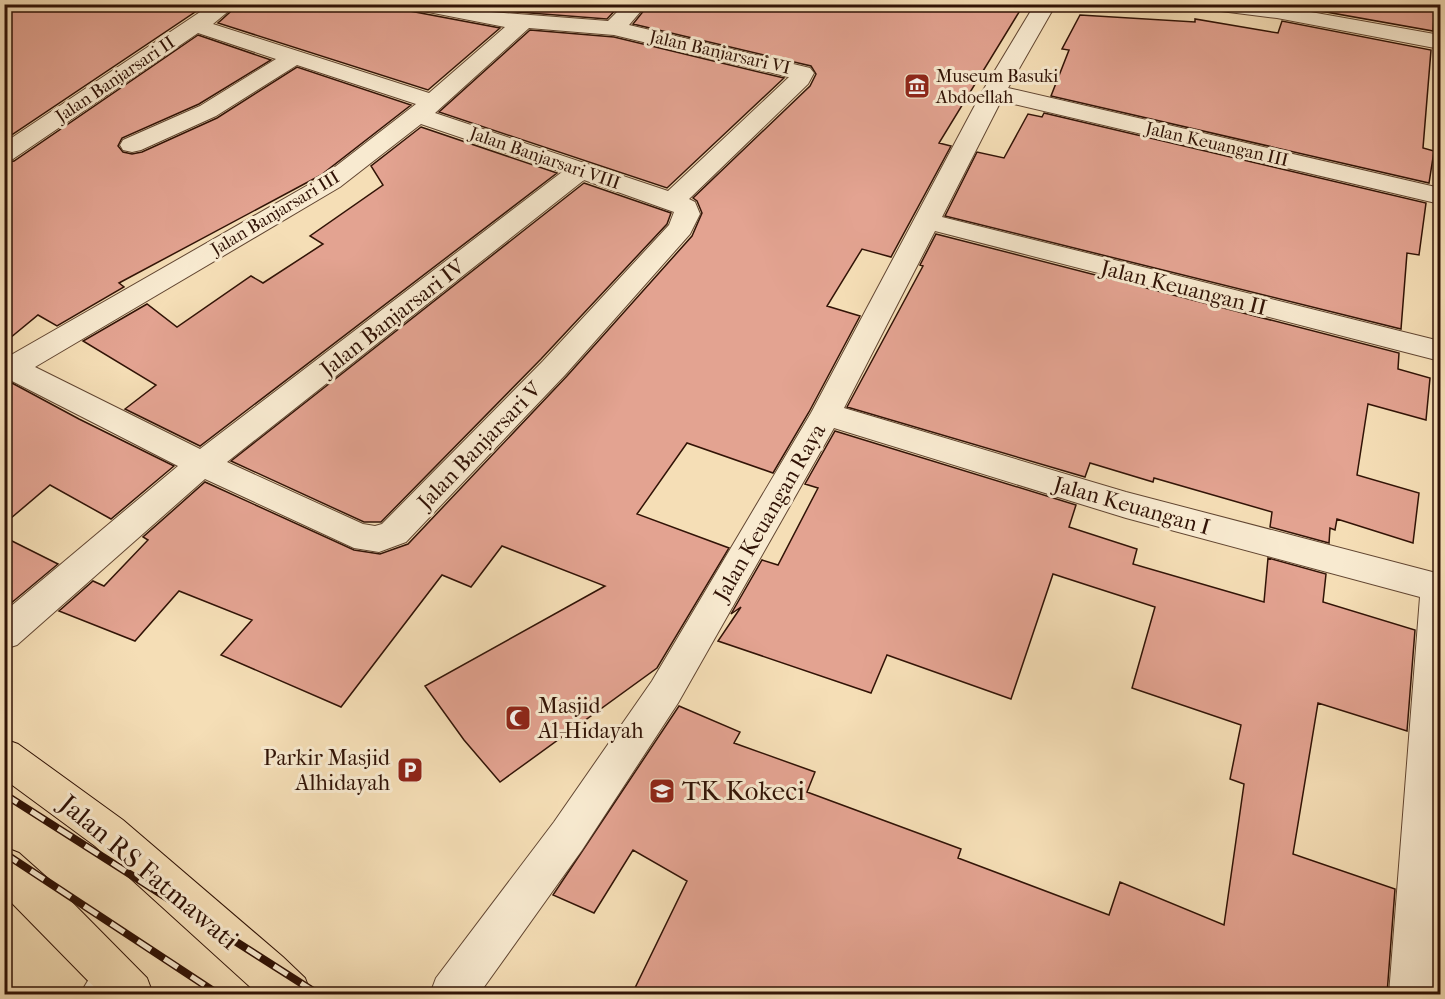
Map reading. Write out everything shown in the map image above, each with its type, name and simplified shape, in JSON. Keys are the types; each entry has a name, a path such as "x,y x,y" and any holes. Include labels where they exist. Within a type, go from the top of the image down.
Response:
{"main road":[{"name":"Jalan RS Fatmawati","path":"4,756 109,833 289,994"},
{"path":"4,867 40,899 110,986"}],"street":[{"name":"Jalan Banjarsari II","path":"4,154 227,4"},
{"name":"Jalan Banjarsari VI","path":"418,4 614,28 801,73 800,79 672,201"},
{"path":"614,28 637,4"},
{"name":"Jalan Keuangan Raya","path":"452,994 568,836 665,692 826,414 994,92 1046,4"},
{"path":"1213,4 1277,12 1440,43"},
{"name":"Jalan Banjarsari III","path":"8,371 42,348 331,182 425,108 506,15"},
{"name":"Jalan Banjarsari VIII","path":"195,25 294,57 581,170 672,201"},
{"path":"132,145 215,107 294,57"},
{"name":"Jalan Keuangan III","path":"994,92 1440,195"},
{"name":"Jalan Banjarsari IV","path":"4,634 202,464 581,170"},
{"name":"Jalan Banjarsari V","path":"202,464 354,535 374,541 385,538 394,532 554,368 681,228 687,214 686,208 672,201"},
{"name":"Jalan Keuangan II","path":"928,221 1440,351"},
{"path":"8,371 202,464"},
{"name":"Jalan Keuangan I","path":"826,414 1126,505 1439,588"},
{"path":"1411,994 1439,588"}],"building":[{"path":"4,4 207,4 4,140"},
{"path":"239,4 406,4 410,11 500,28 428,90 218,23"},
{"path":"466,4 621,4 607,19 491,10"},
{"path":"649,4 1024,4 939,143 951,146 891,257 862,249 827,306 860,316 809,412 773,473 687,443 637,514 729,548 657,668 500,782 464,740 425,686 605,586 502,546 471,587 442,575 341,707 221,655 252,620 179,591 135,641 59,611 93,581 104,586 148,540 143,537 205,482 354,550 380,554 408,544 567,376 692,236 702,213 697,201 693,198 810,86 816,74 811,66 633,24"},
{"path":"1435,4 1433,31 1287,5"},
{"path":"1080,15 1195,22 1195,19 1278,33 1282,21 1431,50 1423,148 1434,151 1429,183 1051,96 1069,50 1062,49"},
{"path":"530,30 614,37 784,78 667,188 439,112"},
{"path":"198,35 271,60 199,104 122,138 118,146 123,152 132,154 142,152 217,118 297,67 411,105 321,175 119,283 124,287 57,326 38,315 4,343 4,163 14,161"},
{"path":"1044,113 1426,203 1419,255 1407,253 1401,329 945,216 977,152 1004,158 1028,114 1042,117"},
{"path":"421,127 557,173 200,446 125,409 156,385 83,341 147,304 177,327 251,276 263,283 323,244 310,236 383,185 371,166"},
{"path":"584,183 671,213 667,224 541,359 381,522 364,522 231,461"},
{"path":"936,234 1399,353 1398,369 1430,378 1426,420 1368,404 1357,475 1419,493 1413,543 1337,519 1335,530 1330,528 1329,543 1270,527 1272,512 1154,478 1153,482 1090,463 1085,477 847,407 923,266 920,265"},
{"path":"12,383 174,466 111,519 50,485 4,524 4,385"},
{"path":"835,431 1076,505 1069,527 1137,549 1133,564 1264,602 1268,558 1326,574 1323,602 1415,630 1407,731 1318,703 1293,854 1395,889 1387,994 632,994 687,881 633,850 594,913 553,895 679,706 740,732 734,743 815,772 807,792 961,849 958,858 1109,915 1120,882 1224,925 1244,784 1230,779 1241,725 1132,688 1155,607 1053,574 1011,699 887,655 871,693 718,641 741,607 731,614 762,560 778,565 818,488 805,484"},
{"path":"4,537 58,564 4,609"}],"railway":[{"path":"4,794 318,994"},
{"path":"4,853 218,994"}],"place":[{"name":"Museum Basuki Abdoellah","path":"917,86"},
{"name":"Masjid Al-Hidayah","path":"518,718"},
{"name":"Parkir Masjid Alhidayah","path":"410,770"},
{"name":"TK Kokeci","path":"662,791"}]}
